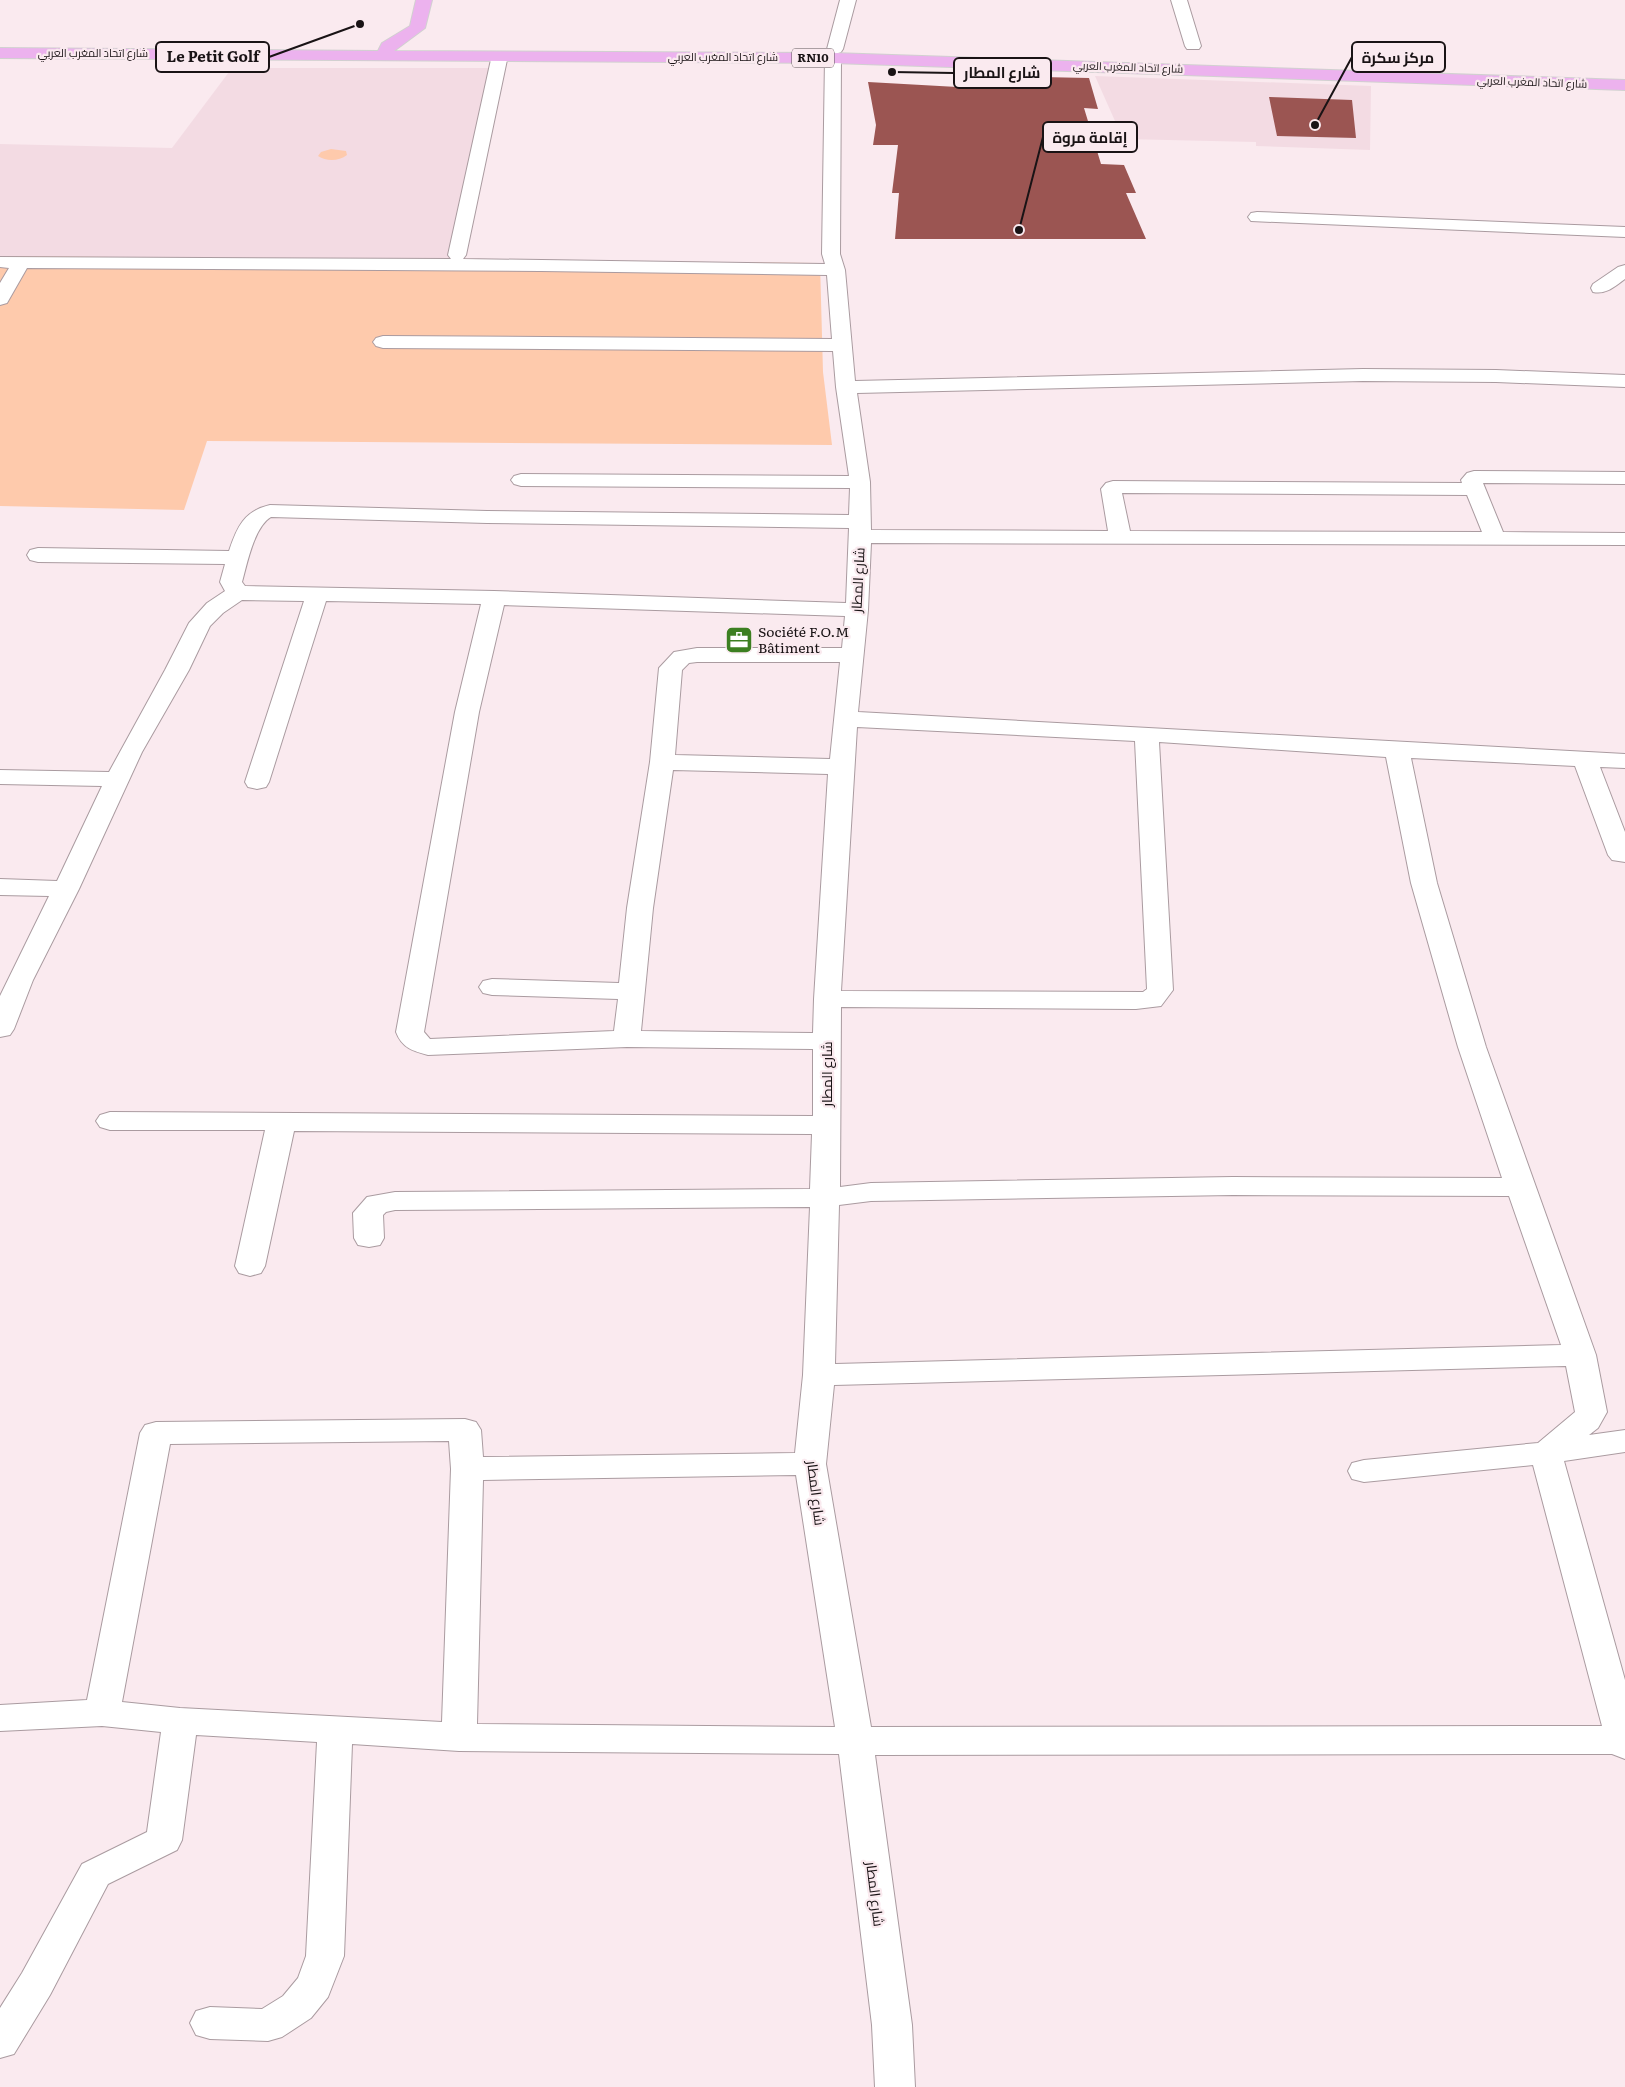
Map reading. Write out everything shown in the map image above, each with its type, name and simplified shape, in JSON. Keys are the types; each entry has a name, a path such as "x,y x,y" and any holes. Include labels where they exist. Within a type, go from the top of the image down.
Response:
{"main road":[{"path":"386,51 417,28 424,0"},
{"path":"417,28 428,40 430,51"},
{"name":"شارع اتحاد المغرب العربي","path":"0,44 386,51"},
{"name":"شارع اتحاد المغرب العربي","path":"430,51 500,55 834,54 1625,85"},
{"name":"شارع اتحاد المغرب العربي","path":"0,53 430,51 834,54 1625,76"}],"street":[{"name":"شارع المطار","path":"848,0 834,54 831,254 836,270 846,387 860,482 860,529 857,610 848,719 841,767 827,999 827,1125 819,1375 810,1464 855,1741 892,2024 895,2087"},
{"path":"1178,0 1193,46"},
{"path":"457,255 500,55"},
{"path":"1257,217 1625,232"},
{"path":"0,262 541,265 836,270"},
{"path":"0,299 21,262"},
{"path":"1600,288 1625,271"},
{"path":"383,342 842,345"},
{"path":"846,387 1363,375 1496,376 1625,381"},
{"path":"1495,538 1474,489 1471,480 1474,477 1625,478"},
{"path":"521,480 860,482"},
{"path":"1120,536 1111,489 1113,486 1474,489"},
{"path":"238,593 231,582 238,558 255,519 261,514 270,511 1120,536 1625,540"},
{"path":"38,555 238,558"},
{"path":"0,1029 10,980 66,889 130,752 177,670 200,623 221,604 238,593 494,598 857,610"},
{"path":"257,782 317,594"},
{"path":"494,598 467,712 410,1032 412,1039 418,1044 428,1047 628,1039 828,1041"},
{"path":"628,1039 640,908 662,762 670,672 678,660 690,655 852,655"},
{"path":"848,719 1625,761"},
{"path":"827,999 1150,1000 1160,990 1147,734"},
{"path":"1397,750 1424,883 1472,1047 1580,1355 1591,1412 1587,1420 1546,1453"},
{"path":"1586,759 1621,855"},
{"path":"662,762 841,767"},
{"path":"0,777 118,779"},
{"path":"0,887 66,889"},
{"path":"492,987 632,991"},
{"path":"110,1120 281,1123 827,1125"},
{"path":"250,1266 281,1123"},
{"path":"368,1238 368,1213 377,1204 394,1201 824,1198 871,1192 1204,1186 1520,1187"},
{"path":"819,1375 1580,1355"},
{"path":"102,1713 156,1433 464,1430 467,1468 459,1737"},
{"path":"1364,1472 1546,1453 1625,1441"},
{"path":"0,1718 102,1713 180,1720 459,1737 855,1741 1624,1742 1546,1453"},
{"path":"467,1468 810,1464"},
{"path":"0,2042 36,1984 95,1874 164,1840 180,1720"},
{"path":"210,2023 268,2025 297,2008 314,1986 325,1956 335,1729"}],"shaded area":[{"path":"232,68 499,68 462,260 0,256 0,144 172,148"},
{"path":"1095,76 1371,86 1370,150 1256,146 1256,142 1123,139"},
{"path":"331,149 346,151 347,155 333,160 318,156 321,152"},
{"path":"0,256 820,263 823,372 832,445 207,441 184,510 0,506"}],"building":[{"path":"991,76 1089,78 1098,109 1084,108 1101,164 1124,165 1136,193 1126,193 1146,239 895,239 899,193 892,193 898,145 873,145 876,125 868,82 993,89"},
{"path":"1269,97 1352,100 1356,138 1277,136"}],"place":[{"name":"Le Petit Golf","path":"360,24"},
{"name":"شارع المطار","path":"892,72"},
{"name":"مركز سكرة","path":"1315,125"},
{"name":"إقامة مروة","path":"1019,230"},
{"name":"Société F.O.M Bâtiment","path":"739,640"}]}
